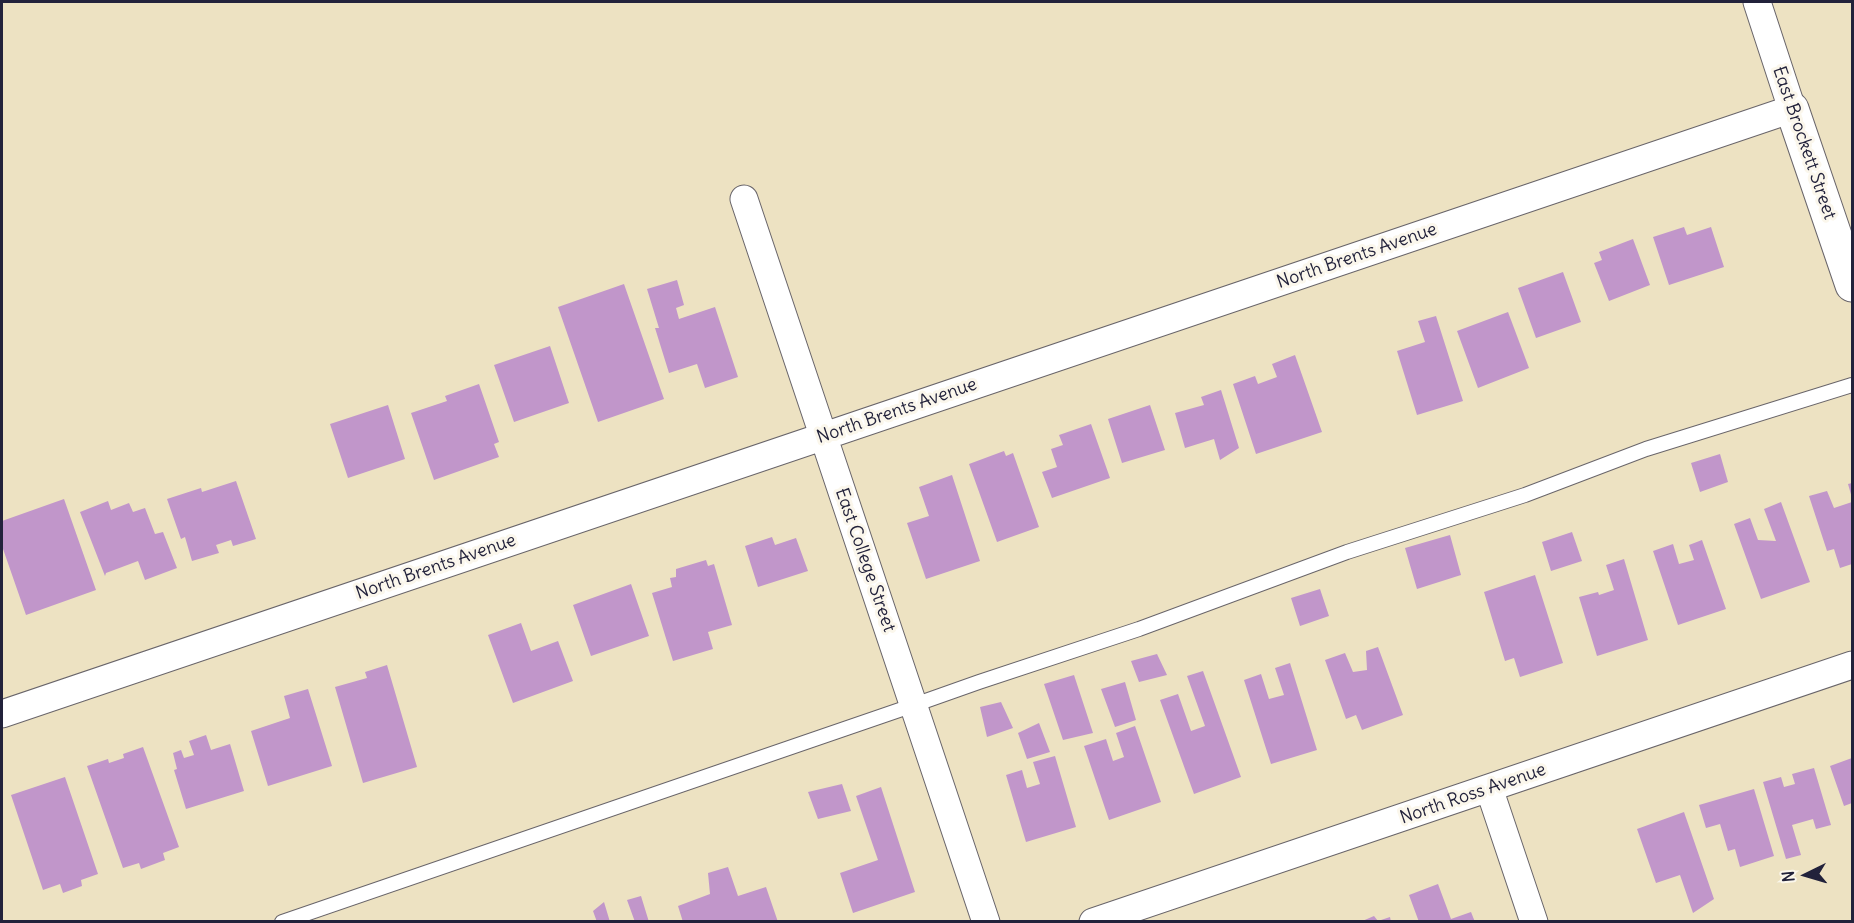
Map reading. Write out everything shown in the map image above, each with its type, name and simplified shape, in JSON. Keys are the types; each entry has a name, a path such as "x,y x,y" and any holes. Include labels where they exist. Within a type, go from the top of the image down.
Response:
{"street":[{"name":"East Brockett Street","path":"1757,2 1852,285"},
{"name":"North Brents Avenue","path":"2,714 1792,109"},
{"name":"East College Street","path":"744,199 986,921"},
{"name":"North Ross Avenue","path":"1093,921 1852,665"},
{"path":"1489,788 1534,921"}],"lane":[{"path":"282,921 978,682 1139,630 1347,552 1525,495 1646,449 1852,385"}],"building":[{"path":"1684,227 1687,235 1711,227 1724,267 1669,285 1653,237"},
{"path":"1633,239 1650,285 1609,301 1594,263 1602,260 1599,252"},
{"path":"1563,272 1581,322 1536,338 1518,288"},
{"path":"677,280 684,305 676,308 679,319 715,307 738,377 705,388 697,364 669,373 655,328 659,328 647,289"},
{"path":"624,284 664,399 598,422 558,307"},
{"path":"1508,312 1529,368 1478,388 1457,331"},
{"path":"1436,316 1463,401 1417,415 1397,351 1425,342 1418,321"},
{"path":"550,346 569,403 514,422 494,365"},
{"path":"1295,355 1322,432 1256,454 1233,384 1255,376 1258,384 1277,377 1272,364"},
{"path":"479,384 499,442 494,444 499,457 434,480 411,413 447,401 445,396"},
{"path":"1221,390 1239,448 1220,460 1214,439 1185,448 1175,413 1204,405 1201,397"},
{"path":"388,405 405,459 348,478 330,424"},
{"path":"1150,405 1165,450 1122,463 1108,419"},
{"path":"1091,424 1110,478 1052,498 1042,472 1057,467 1051,449 1063,445 1059,435"},
{"path":"1004,451 1006,456 1013,453 1039,527 997,542 969,464"},
{"path":"1720,454 1728,482 1700,492 1691,463"},
{"path":"952,475 980,561 926,579 907,523 929,516 919,487"},
{"path":"236,481 256,539 233,546 231,540 216,545 219,553 192,561 185,537 181,539 167,499 201,488 202,492"},
{"path":"1852,483 1852,498 1848,484"},
{"path":"1827,491 1834,508 1852,502 1852,564 1840,568 1834,549 1827,551 1809,496"},
{"path":"64,499 96,590 26,615 2,546 2,521"},
{"path":"108,501 111,510 129,503 133,512 145,508 155,534 163,532 177,568 145,580 138,561 106,573 105,576 80,512"},
{"path":"1781,502 1810,582 1761,599 1734,524 1750,518 1758,540 1776,541 1764,509"},
{"path":"1572,532 1582,561 1551,571 1542,542"},
{"path":"1450,535 1461,575 1417,589 1405,548"},
{"path":"772,537 775,545 796,538 808,571 758,587 745,546"},
{"path":"1702,540 1726,609 1678,625 1653,551 1673,544 1679,564 1694,560 1689,545"},
{"path":"1624,559 1648,640 1597,656 1579,597 1598,592 1599,595 1614,590 1606,565"},
{"path":"706,560 708,566 714,564 732,625 708,632 713,649 673,661 652,593 672,587 670,578 676,577 676,569"},
{"path":"1535,575 1563,663 1520,677 1514,658 1505,661 1484,592"},
{"path":"631,584 649,636 591,656 573,605"},
{"path":"1320,589 1329,616 1300,626 1291,598"},
{"path":"521,623 531,651 558,641 573,681 513,703 488,635"},
{"path":"1378,647 1403,715 1362,730 1356,715 1346,719 1325,660 1345,653 1353,672 1367,670 1366,651"},
{"path":"1157,654 1167,675 1139,682 1131,661"},
{"path":"1290,663 1317,750 1271,764 1244,680 1261,674 1269,699 1284,695 1275,668"},
{"path":"387,665 417,767 363,783 335,687 367,678 365,672"},
{"path":"1203,671 1241,777 1194,794 1160,700 1178,694 1191,731 1205,726 1187,676"},
{"path":"1074,675 1093,733 1063,740 1044,684"},
{"path":"1125,682 1136,720 1115,727 1101,689"},
{"path":"308,689 332,766 268,786 251,731 290,718 284,696"},
{"path":"1001,702 1013,728 987,737 980,707"},
{"path":"1039,723 1050,752 1027,759 1018,733"},
{"path":"1135,726 1161,802 1109,820 1084,746 1106,739 1113,761 1124,757 1116,733"},
{"path":"206,735 211,750 230,744 244,791 186,809 174,770 177,769 173,753 181,750 184,758 194,755 189,741"},
{"path":"143,747 179,847 163,853 165,860 141,869 139,863 123,868 87,766 108,759 109,763 124,758 123,754"},
{"path":"1055,756 1076,827 1026,842 1006,775 1022,770 1027,788 1040,784 1033,762"},
{"path":"1852,758 1852,803 1844,806 1830,766"},
{"path":"1814,768 1831,825 1816,829 1813,819 1792,825 1801,855 1786,859 1763,782 1781,777 1784,787 1795,784 1792,774"},
{"path":"65,777 98,874 81,880 82,886 63,893 60,884 43,890 11,795"},
{"path":"842,784 851,811 818,819 808,792"},
{"path":"881,787 915,892 853,913 840,873 878,860 856,796"},
{"path":"1754,789 1774,856 1740,867 1735,849 1728,851 1720,824 1706,828 1699,805"},
{"path":"1684,812 1714,899 1693,913 1680,875 1656,883 1637,829"},
{"path":"728,867 738,896 766,887 778,922 683,922 678,906 710,894 708,873"},
{"path":"1438,884 1451,919 1471,912 1475,922 1419,922 1409,895"},
{"path":"641,896 649,922 635,922 627,900"},
{"path":"604,902 610,922 597,922 593,911"},
{"path":"1374,916 1378,921 1390,917 1391,922 1360,922"}]}
